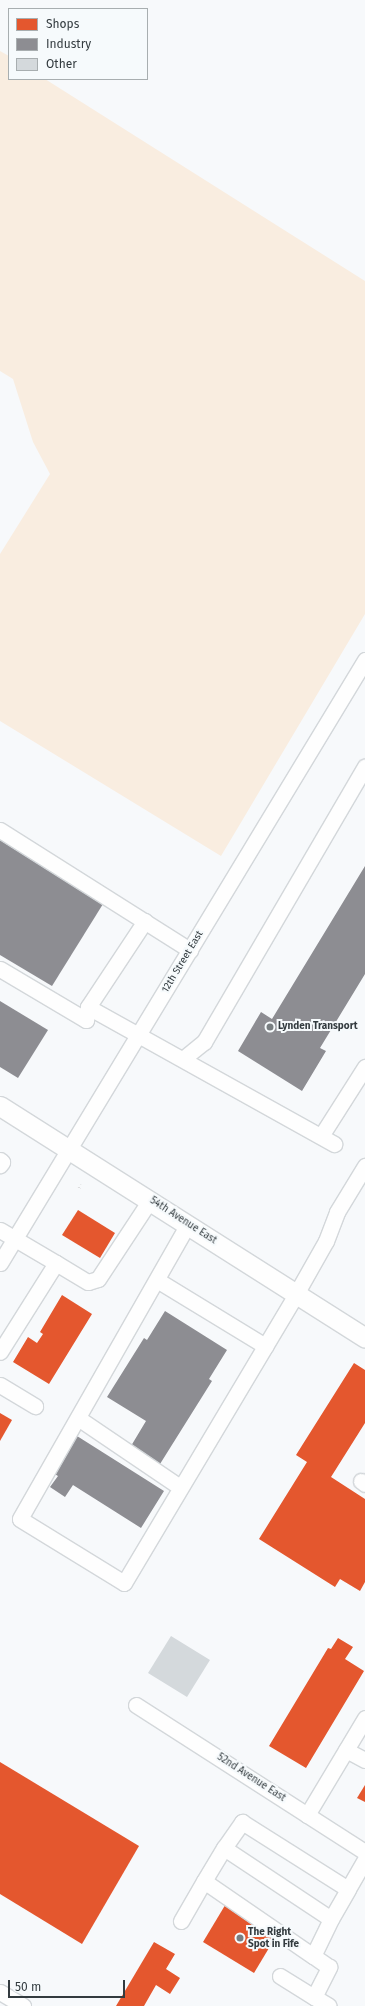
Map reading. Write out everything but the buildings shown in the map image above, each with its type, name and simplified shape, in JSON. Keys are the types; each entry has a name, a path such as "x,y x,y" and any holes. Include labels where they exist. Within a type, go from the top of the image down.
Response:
{"main road":[{"name":"54th Avenue East","path":"0,1106 188,1224 365,1338"}],"street":[{"name":"12th Street East","path":"0,1263 365,660"},
{"path":"184,1058 204,1042 365,767"},
{"path":"0,830 190,950"},
{"path":"0,969 86,1020 88,1008 145,921"},
{"path":"88,1008 138,1037 184,1058 334,1144"},
{"path":"321,1136 365,1067"},
{"path":"0,1160 2,1162 0,1165"},
{"path":"188,1224 20,1519 124,1582 296,1294 326,1241 337,1212 364,1170"},
{"path":"0,1230 88,1282 98,1279 150,1200"},
{"path":"0,1352 56,1263"},
{"path":"157,1280 265,1346"},
{"path":"0,1385 35,1406"},
{"path":"78,1418 180,1487"},
{"name":"52nd Avenue East","path":"136,1704 365,1852"},
{"path":"308,1815 365,1718"},
{"path":"346,1750 365,1760"},
{"path":"181,1921 224,1848 242,1822 348,1889"},
{"path":"224,1848 332,1919"},
{"path":"313,1956 365,1859"},
{"path":"204,1881 329,1967 314,1997"},
{"path":"280,1976 329,2006"},
{"path":"0,1992 23,2006"}],"shaded area":[{"path":"0,51 8,55 8,80 47,80 365,281 365,614 221,856 0,721 0,554 50,474 33,442 13,379 0,371"}],"place":[{"name":"Lynden Transport","path":"270,1027"},
{"name":"The Right Spot in Fife","path":"240,1938"}]}
